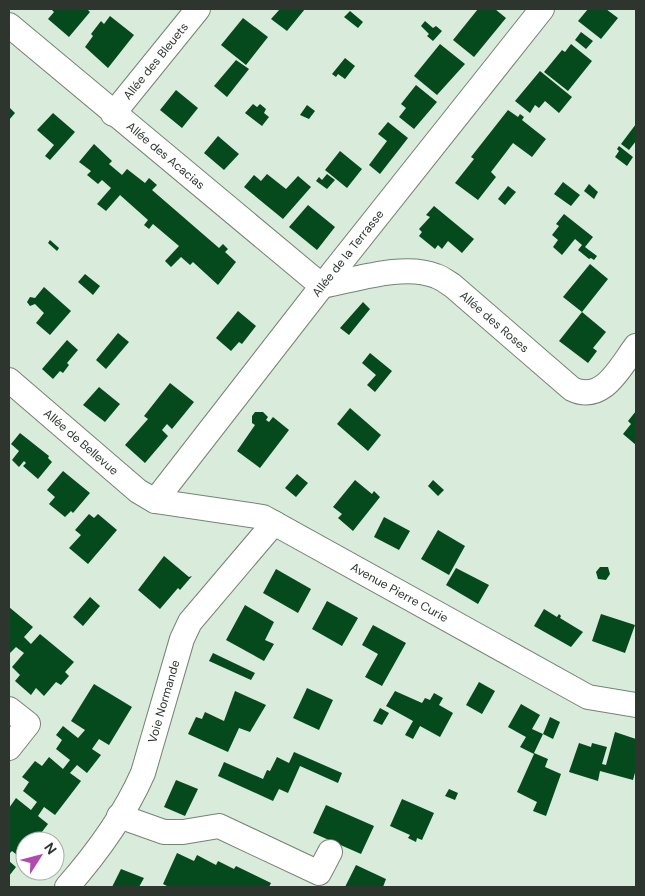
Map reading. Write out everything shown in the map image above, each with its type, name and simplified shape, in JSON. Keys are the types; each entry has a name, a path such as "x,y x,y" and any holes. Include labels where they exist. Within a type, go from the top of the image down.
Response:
{"street":[{"name":"Allée des Bleuets","path":"113,114 198,9"},
{"name":"Allée de la Terrasse","path":"155,501 322,286 542,9"},
{"name":"Allée des Acacias","path":"9,25 113,114 322,286"},
{"name":"Allée des Roses","path":"322,286 399,271 419,272 437,276 453,286 572,390 580,393 594,393 603,388 636,346"},
{"name":"Allée de Bellevue","path":"9,380 138,491 155,501"},
{"name":"Avenue Pierre Curie","path":"155,501 263,517 588,697 636,706"},
{"name":"Voie Normande","path":"67,887 119,816 143,773 182,639 190,622 274,523"},
{"path":"9,709 28,724 9,748"},
{"path":"119,816 164,832 183,832 220,826 319,873 330,852"}],"building":[{"path":"51,9 87,9 90,12 69,37 48,19 54,12"},
{"path":"280,9 305,9 287,31 271,19"},
{"path":"478,9 495,9 506,18 474,57 453,40"},
{"path":"588,9 606,9 618,18 601,39 578,21"},
{"path":"350,11 363,22 358,28 344,17"},
{"path":"110,16 134,35 108,68 85,47 93,36 91,34 101,21 104,24"},
{"path":"243,18 268,37 246,65 221,45"},
{"path":"425,21 433,28 436,26 442,31 433,41 427,36 429,34 421,26"},
{"path":"581,32 593,41 586,49 575,40"},
{"path":"440,44 465,64 437,95 414,76"},
{"path":"571,44 592,61 568,91 544,72 562,50 565,52"},
{"path":"345,58 355,66 345,79 338,74 336,77 332,74"},
{"path":"236,60 249,69 227,97 214,86"},
{"path":"540,71 572,97 559,113 545,101 539,108 535,105 530,113 515,101"},
{"path":"416,85 437,102 414,129 399,117 406,108 401,104"},
{"path":"176,90 198,108 182,128 160,110"},
{"path":"253,104 257,107 260,104 266,109 264,113 269,117 262,126 245,113"},
{"path":"307,105 315,111 309,119 300,115"},
{"path":"9,107 15,113 9,120"},
{"path":"508,110 518,117 520,114 524,117 522,120 546,139 532,157 513,143 491,172 496,177 478,200 455,183 474,159 471,157"},
{"path":"53,113 75,132 50,160 45,156 54,145 37,130"},
{"path":"388,122 408,138 380,174 369,165 387,141 378,134"},
{"path":"636,124 636,141 629,150 621,144"},
{"path":"218,136 239,154 224,170 204,153"},
{"path":"94,144 112,161 109,164 122,175 127,169 145,183 149,178 157,185 152,190 219,248 223,244 228,249 225,252 236,262 218,285 193,262 190,265 181,257 171,267 165,261 179,246 153,224 149,229 144,225 148,220 120,195 106,211 97,204 111,188 102,180 98,184 87,175 91,171 79,162"},
{"path":"619,146 633,157 627,166 615,157 619,151 617,149"},
{"path":"340,151 362,169 347,188 325,170"},
{"path":"267,174 286,189 298,176 311,187 283,219 244,187 254,175 261,181"},
{"path":"327,174 335,180 327,189 316,181 319,177 322,180"},
{"path":"563,182 580,195 571,206 554,194"},
{"path":"589,184 598,192 594,199 584,191"},
{"path":"508,186 516,192 505,205 498,199"},
{"path":"308,205 335,227 317,250 289,227"},
{"path":"434,206 474,239 462,253 448,241 442,249 438,245 435,249 419,236 422,232 419,229 430,217 426,215"},
{"path":"564,214 593,237 585,247 597,256 594,260 589,259 578,250 582,245 575,239 562,255 553,247 558,240 552,235 559,226 556,224"},
{"path":"50,240 59,248 57,251 48,243"},
{"path":"590,264 608,279 582,312 563,297"},
{"path":"85,274 100,286 93,295 78,282"},
{"path":"44,287 71,311 50,335 36,323 44,313 35,304 30,306 27,302 30,297 35,298"},
{"path":"363,302 370,309 349,335 340,328"},
{"path":"238,311 256,326 242,344 239,342 231,351 216,338"},
{"path":"582,312 606,332 593,348 597,351 588,363 559,341"},
{"path":"118,333 129,342 106,369 96,360"},
{"path":"67,340 78,350 67,363 69,365 63,373 60,371 53,379 42,369"},
{"path":"370,353 392,371 375,392 367,385 376,375 362,363"},
{"path":"170,383 194,402 172,429 167,424 162,430 168,436 145,463 125,445 148,419 144,416"},
{"path":"99,387 120,404 105,422 83,405"},
{"path":"350,408 381,435 368,451 337,424"},
{"path":"636,411 636,445 623,434 631,424 628,421"},
{"path":"255,412 263,412 268,417 266,420 269,422 273,417 289,430 260,468 237,451 255,425 252,423 252,416"},
{"path":"20,433 49,456 48,458 52,462 38,479 23,466 26,463 24,461 19,467 12,460 19,451 11,444"},
{"path":"63,471 90,493 73,513 71,511 65,517 49,504 55,497 47,490"},
{"path":"297,474 308,483 296,497 285,488"},
{"path":"355,480 372,494 374,491 380,497 353,531 338,518 342,514 333,507"},
{"path":"433,480 444,490 438,496 428,486"},
{"path":"89,514 94,518 98,514 117,530 88,564 69,548 81,535 75,530"},
{"path":"384,517 410,531 399,550 374,537"},
{"path":"438,530 465,546 449,575 421,559"},
{"path":"164,556 189,577 192,576 180,590 178,588 160,609 138,590"},
{"path":"600,567 608,567 610,574 606,580 598,579 596,572"},
{"path":"456,568 489,585 478,604 446,585"},
{"path":"276,569 311,589 298,613 263,593"},
{"path":"90,597 100,606 83,626 73,617"},
{"path":"327,601 358,618 342,646 312,629"},
{"path":"245,605 274,622 265,640 274,644 264,661 226,640"},
{"path":"9,607 33,627 24,637 31,644 40,634 74,662 65,672 69,676 61,685 56,682 44,696 36,688 31,695 15,681 20,675 12,667 24,653 16,647 9,654"},
{"path":"544,609 557,617 559,614 560,618 583,632 571,647 534,626"},
{"path":"601,614 635,625 625,653 592,641"},
{"path":"373,625 406,643 382,686 365,677 378,654 362,645"},
{"path":"213,653 255,673 251,680 209,661"},
{"path":"479,682 495,691 482,714 466,705"},
{"path":"94,684 132,707 109,745 99,739 92,749 101,755 87,773 77,765 70,773 81,781 55,815 44,807 38,816 48,824 43,831 15,831 15,853 12,851 9,854 9,808 16,798 31,810 37,802 23,791 29,782 22,777 35,761 42,766 49,757 63,769 70,760 56,749 62,740 56,735 63,726 78,738 85,730 71,721"},
{"path":"307,688 333,700 319,730 293,718"},
{"path":"235,691 266,705 250,732 239,728 228,752 188,734 196,717 202,719 205,712 224,721"},
{"path":"395,691 422,703 425,698 430,700 434,693 443,698 439,705 453,713 440,737 420,726 413,739 405,735 413,721 386,706"},
{"path":"521,704 540,715 532,729 543,734 534,753 548,759 545,767 561,774 546,816 533,811 537,802 517,792 534,754 520,747 526,737 508,727"},
{"path":"380,708 389,713 382,725 373,721"},
{"path":"550,717 560,722 553,739 543,734"},
{"path":"615,732 636,739 636,769 633,780 600,771 598,781 569,772 579,743 591,747 592,743 607,747 602,764 606,765"},
{"path":"294,752 342,773 338,783 300,766 288,793 279,789 273,801 218,776 224,762 263,779 267,770 270,771 277,757 289,763"},
{"path":"176,780 198,789 185,816 164,807"},
{"path":"449,789 458,793 455,800 445,796"},
{"path":"402,799 434,813 422,840 417,838 416,842 408,838 410,835 390,826"},
{"path":"326,805 374,826 361,854 313,833"},
{"path":"177,853 194,861 197,855 216,865 218,861 234,869 236,866 271,883 269,887 169,887 163,884"},
{"path":"9,861 15,868 9,876"},
{"path":"356,865 386,879 383,887 345,887"},
{"path":"121,869 144,878 139,887 112,887"}]}
